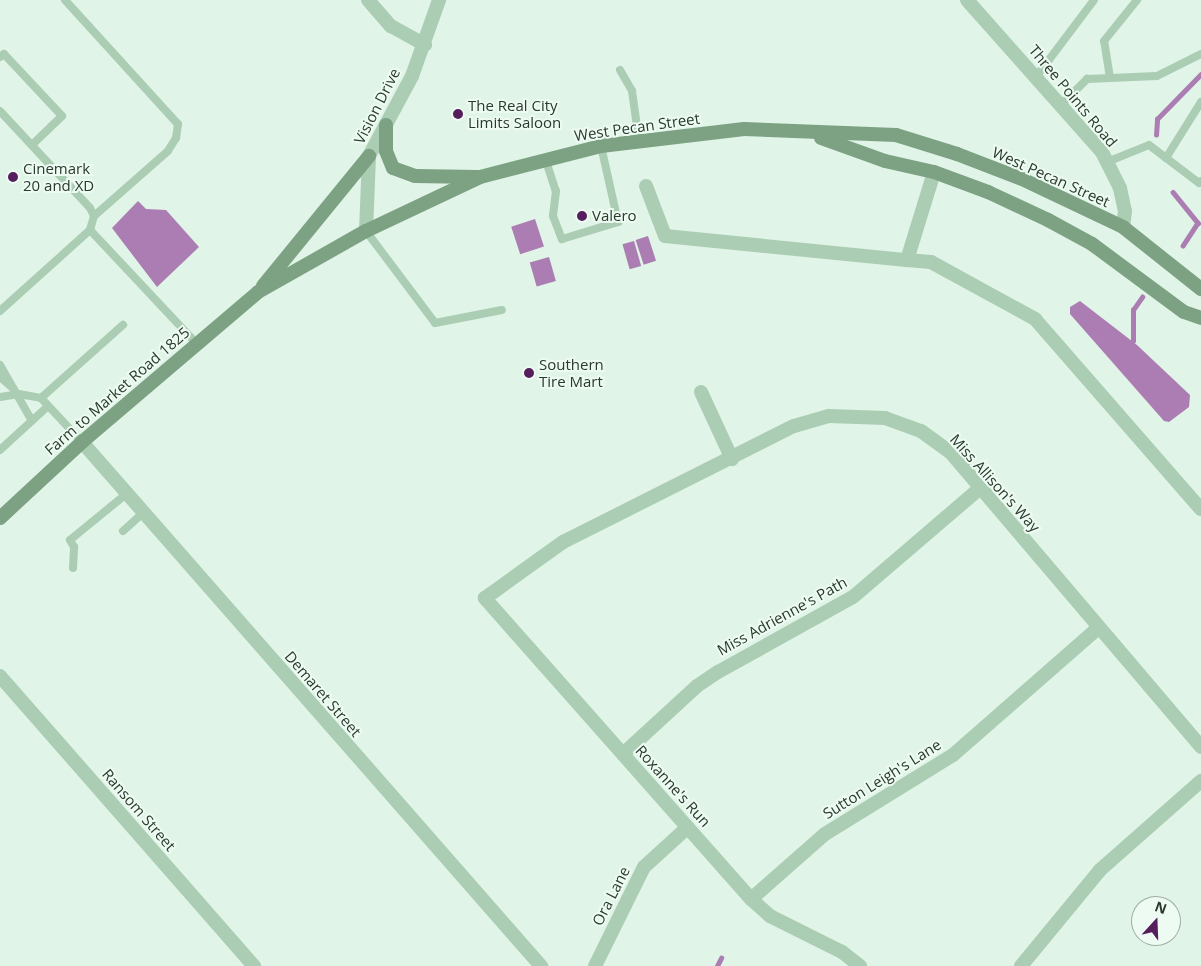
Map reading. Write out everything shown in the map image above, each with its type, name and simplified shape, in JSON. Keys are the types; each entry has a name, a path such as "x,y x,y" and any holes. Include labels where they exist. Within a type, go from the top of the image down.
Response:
{"main road":[{"path":"386,125 386,151 393,168 415,176 480,177"},
{"name":"West Pecan Street","path":"258,292 366,231 480,177 545,158 601,146 744,129 809,134 896,135 957,154 1022,179 1123,227 1201,289"},
{"name":"West Pecan Street","path":"809,134 885,161 934,172 988,192 1048,220 1092,244 1184,312 1201,318"},
{"path":"258,292 370,156"},
{"name":"Farm to Market Road 1825","path":"0,518 82,442 258,292"}],"street":[{"path":"368,0 391,26 424,45"},
{"name":"Vision Drive","path":"366,231 370,156 424,45 439,0"},
{"name":"Three Points Road","path":"967,0 1061,105 1107,162 1120,188 1125,211 1123,227"},
{"path":"907,260 934,172"},
{"path":"646,186 665,236 931,262 1035,319 1201,509"},
{"path":"701,392 732,459"},
{"name":"Miss Allison's Way","path":"484,598 563,542 811,419 866,416 897,421 921,431 944,446 1201,747"},
{"name":"Demaret Street","path":"82,442 125,495 541,966"},
{"name":"Miss Adrienne's Path","path":"623,754 697,686 718,672 853,597 980,488"},
{"name":"Roxanne's Run","path":"484,598 752,899 770,916 842,952 860,966"},
{"name":"Sutton Leigh's Lane","path":"752,899 825,834 953,755 1098,628"},
{"name":"Ransom Street","path":"0,676 254,966"},
{"path":"1021,966 1100,870 1201,781"},
{"name":"Ora Lane","path":"595,966 644,867 688,827"}],"lane":[{"path":"0,311 90,230 94,216 168,151 176,138 178,124 65,0"},
{"path":"1036,77 1094,0"},
{"path":"1110,78 1104,41 1137,0"},
{"path":"0,57 4,54 62,116 32,145"},
{"path":"1061,105 1087,79 1157,76 1201,54"},
{"path":"620,70 632,91 639,141"},
{"path":"1166,158 1201,102"},
{"path":"0,111 83,200 94,216"},
{"path":"1107,162 1149,145 1199,183 1201,181"},
{"path":"545,158 556,191 553,216 562,239 618,222 601,146"},
{"path":"90,230 196,343"},
{"path":"366,231 435,323 502,310"},
{"path":"41,398 123,325"},
{"path":"0,365 19,394 22,406 32,421"},
{"path":"0,377 19,394"},
{"path":"0,397 19,394 41,398 82,442"},
{"path":"0,450 48,406"},
{"path":"73,568 74,547 70,540 125,495"},
{"path":"124,531 142,514"}],"shaded area":[{"path":"138,201 146,209 166,210 199,247 157,287 112,228"},
{"path":"535,219 544,247 520,254 511,227"},
{"path":"648,236 656,261 644,265 636,240"},
{"path":"634,241 641,266 630,269 622,244"},
{"path":"549,257 556,281 537,287 530,263"},
{"path":"1080,301 1137,345 1190,395 1189,407 1169,422 1164,421 1070,314 1070,307"}],"waterway":[{"path":"1156,135 1157,119 1201,74"},
{"path":"1173,192 1198,223 1183,246"},
{"path":"1133,341 1133,310 1142,297"},
{"path":"717,966 721,958"}],"place":[{"name":"The Real City Limits Saloon","path":"458,114"},
{"name":"Cinemark 20 and XD","path":"13,177"},
{"name":"Valero","path":"582,216"},
{"name":"Southern Tire Mart","path":"529,373"}]}
